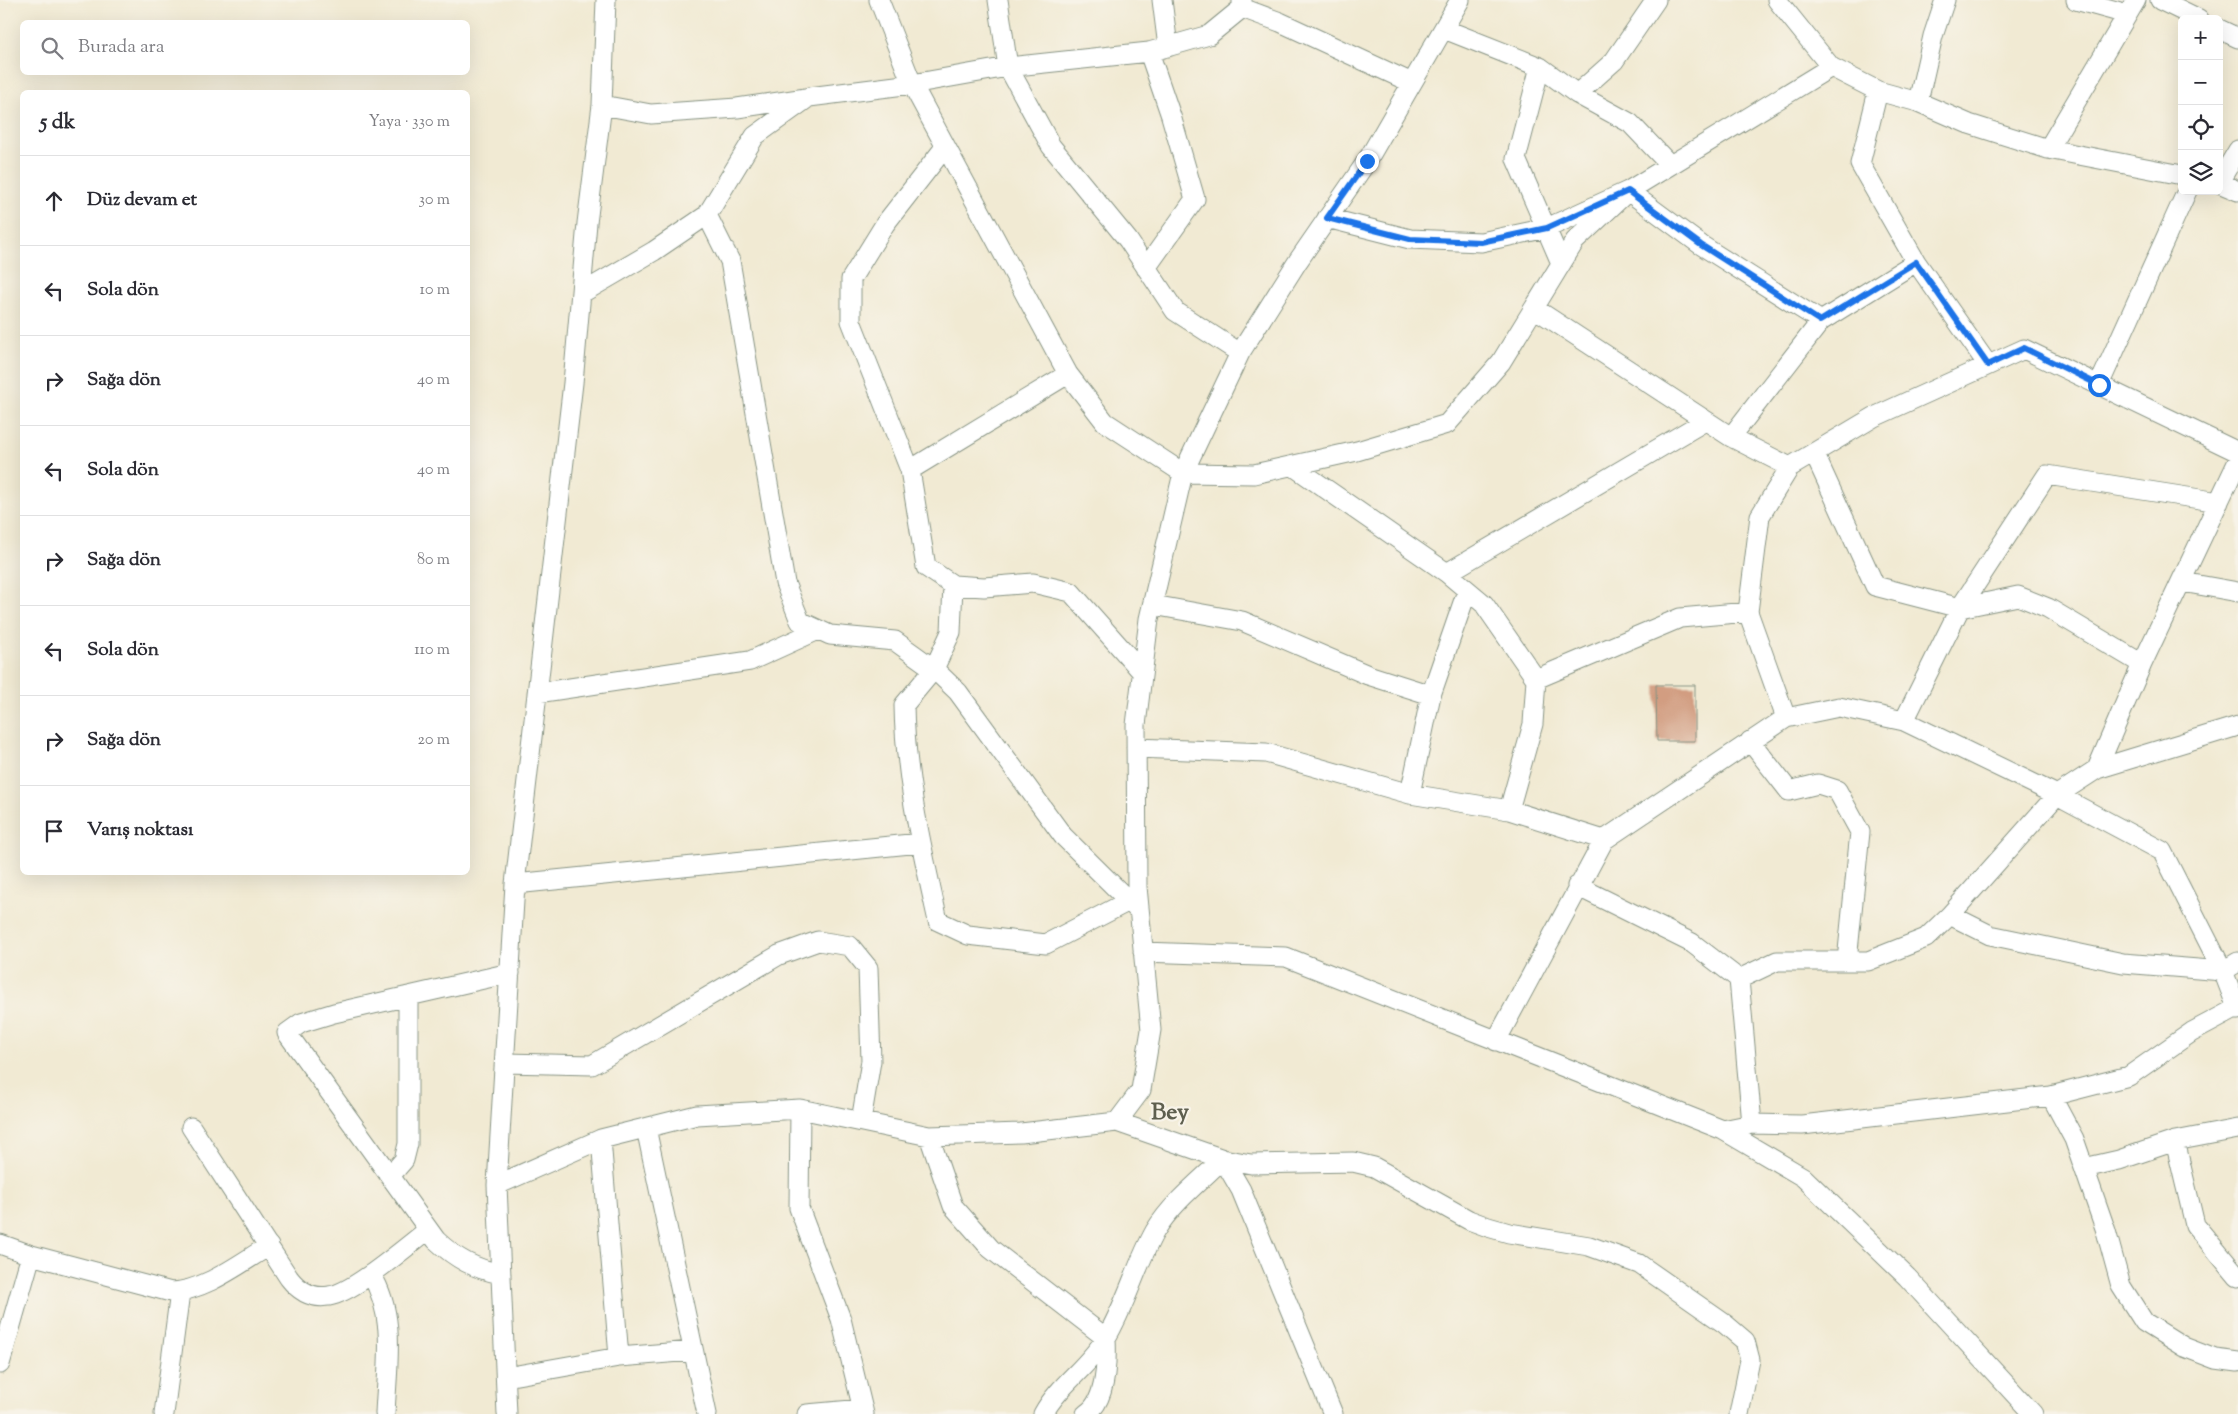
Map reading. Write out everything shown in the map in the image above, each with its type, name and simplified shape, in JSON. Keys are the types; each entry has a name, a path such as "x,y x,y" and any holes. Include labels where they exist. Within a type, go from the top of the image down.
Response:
{"street":[{"path":"507,1414 497,1185 516,884 582,293 587,224 602,105 606,0"},
{"path":"879,0 912,84 1068,374 1105,422 1183,473 1254,474 1357,451 1447,424 1501,362 1575,241 1628,191"},
{"path":"998,0 1008,67 1051,146 1128,240 1175,311 1240,354"},
{"path":"1162,0 1168,47"},
{"path":"1117,1122 1141,1090 1151,1030 1143,952 1134,906 1137,887 1136,725 1149,620 1183,473 1240,354 1298,261 1367,161 1460,0"},
{"path":"1577,94 1614,60 1656,0"},
{"path":"1777,0 1831,67 1878,91 1918,102 1969,124 2048,149 2178,175"},
{"path":"1918,102 1933,36 1945,0"},
{"path":"2048,149 2131,7 2076,0"},
{"path":"2160,0 2191,15"},
{"path":"602,105 651,114 737,108 912,84 1008,67 1149,52 1210,35 1242,4 1412,83"},
{"path":"1444,28 1540,67 1577,94 1630,123 1670,166"},
{"path":"2223,31 2238,38"},
{"path":"1146,268 1196,199 1149,52"},
{"path":"1540,67 1516,159 1561,264"},
{"path":"1327,218 1410,239 1472,242 1481,242 1547,228 1628,191 1831,67"},
{"path":"1878,91 1860,164 1916,262 1988,365"},
{"path":"582,293 654,251 707,215 755,136 809,98"},
{"path":"945,147 885,224 852,280 851,321 910,470 926,567 954,585 984,587 1033,583 1071,592 1142,672"},
{"path":"2223,175 2238,150"},
{"path":"2223,184 2238,191"},
{"path":"1628,191 1701,245 1820,321"},
{"path":"2099,385 2185,195"},
{"path":"707,215 730,261 785,583 800,621 830,635 895,641 934,669 958,692 1063,836 1134,906"},
{"path":"1730,437 1820,321 1916,262"},
{"path":"1534,308 1730,437 1790,467"},
{"path":"1786,718 1748,612 1760,516 1790,467 1874,417 2024,348 2238,452"},
{"path":"910,470 1068,374"},
{"path":"1447,573 1705,421"},
{"path":"1814,453 1874,586 1960,608 2018,596 2048,608 2142,664"},
{"path":"2097,769 2142,664 2238,461"},
{"path":"1293,466 1447,573 1484,604 1536,679 1533,724 1509,810"},
{"path":"1904,721 1960,608 2047,474 2219,502"},
{"path":"2182,582 2238,592"},
{"path":"954,585 951,632 934,669 904,705 905,747 920,843 938,921 968,935 1046,944 1134,906"},
{"path":"1410,794 1431,695 1467,590"},
{"path":"1153,605 1242,621 1368,675 1431,695"},
{"path":"1536,679 1680,618 1748,612"},
{"path":"537,693 750,661 818,630"},
{"path":"1496,1041 1577,886 1604,840 1786,718 1839,707 1904,721 2057,795 2162,851 2231,966 2238,1009 2192,1032 2129,1076 2051,1096 1802,1125 1752,1124 1723,1130"},
{"path":"1739,979 1777,961 1868,961 1926,938 1950,915 2057,795 2097,769 2238,726"},
{"path":"1750,741 1788,791 1818,784 1837,790 1860,832 1847,961"},
{"path":"1136,748 1266,753 1410,794 1509,810 1604,840"},
{"path":"516,884 920,843"},
{"path":"1577,886 1692,944 1739,979 1752,1124"},
{"path":"1950,915 1990,935 2123,963 2231,966"},
{"path":"505,1063 592,1065 779,955 818,941 850,946 868,968 871,1061 861,1122"},
{"path":"1143,952 1286,957 1723,1130 1803,1177 1907,1277 2033,1414"},
{"path":"501,1274 480,1270 468,1264 446,1249 428,1230 287,1033 301,1023 334,1013 510,973"},
{"path":"390,1176 404,1160 408,1144 408,996"},
{"path":"2051,1096 2074,1139 2106,1231 2121,1286 2144,1322 2184,1347 2215,1359 2238,1362"},
{"path":"497,1185 601,1139 697,1116 800,1109 930,1136 1020,1133 1117,1122 1223,1159 1251,1164 1353,1162 1374,1167 1469,1220 1488,1227 1508,1233 1590,1246 1639,1264 1740,1335 1750,1360 1739,1414"},
{"path":"800,1109 799,1208 841,1319 864,1412 806,1414"},
{"path":"191,1127 295,1286 313,1296 338,1294 371,1274 428,1230"},
{"path":"646,1128 708,1414"},
{"path":"2084,1168 2119,1160 2175,1141 2238,1129"},
{"path":"930,1136 953,1206 990,1249 1106,1338"},
{"path":"601,1139 619,1357"},
{"path":"2175,1141 2195,1225 2238,1277"},
{"path":"1043,1414 1052,1398 1092,1357 1106,1338 1156,1230 1182,1197 1223,1159"},
{"path":"1223,1159 1241,1190 1333,1414"},
{"path":"0,1244 31,1255 162,1290 180,1292 206,1282 268,1246"},
{"path":"0,1364 31,1255"},
{"path":"371,1274 383,1296 389,1322 385,1414"},
{"path":"164,1414 180,1292"},
{"path":"1086,1414 1093,1410 1107,1370 1106,1338"},
{"path":"506,1377 619,1357 693,1351"}],"building":[{"path":"1656,685 1695,685 1695,741 1657,741"}],"district":[{"name":"Bey","path":"1170,1111"}],"route":[{"path":"1367,161 1327,218 1410,239 1481,242 1547,228 1628,191 1701,245 1820,321 1916,262 1988,365 2024,348 2099,385"}]}
